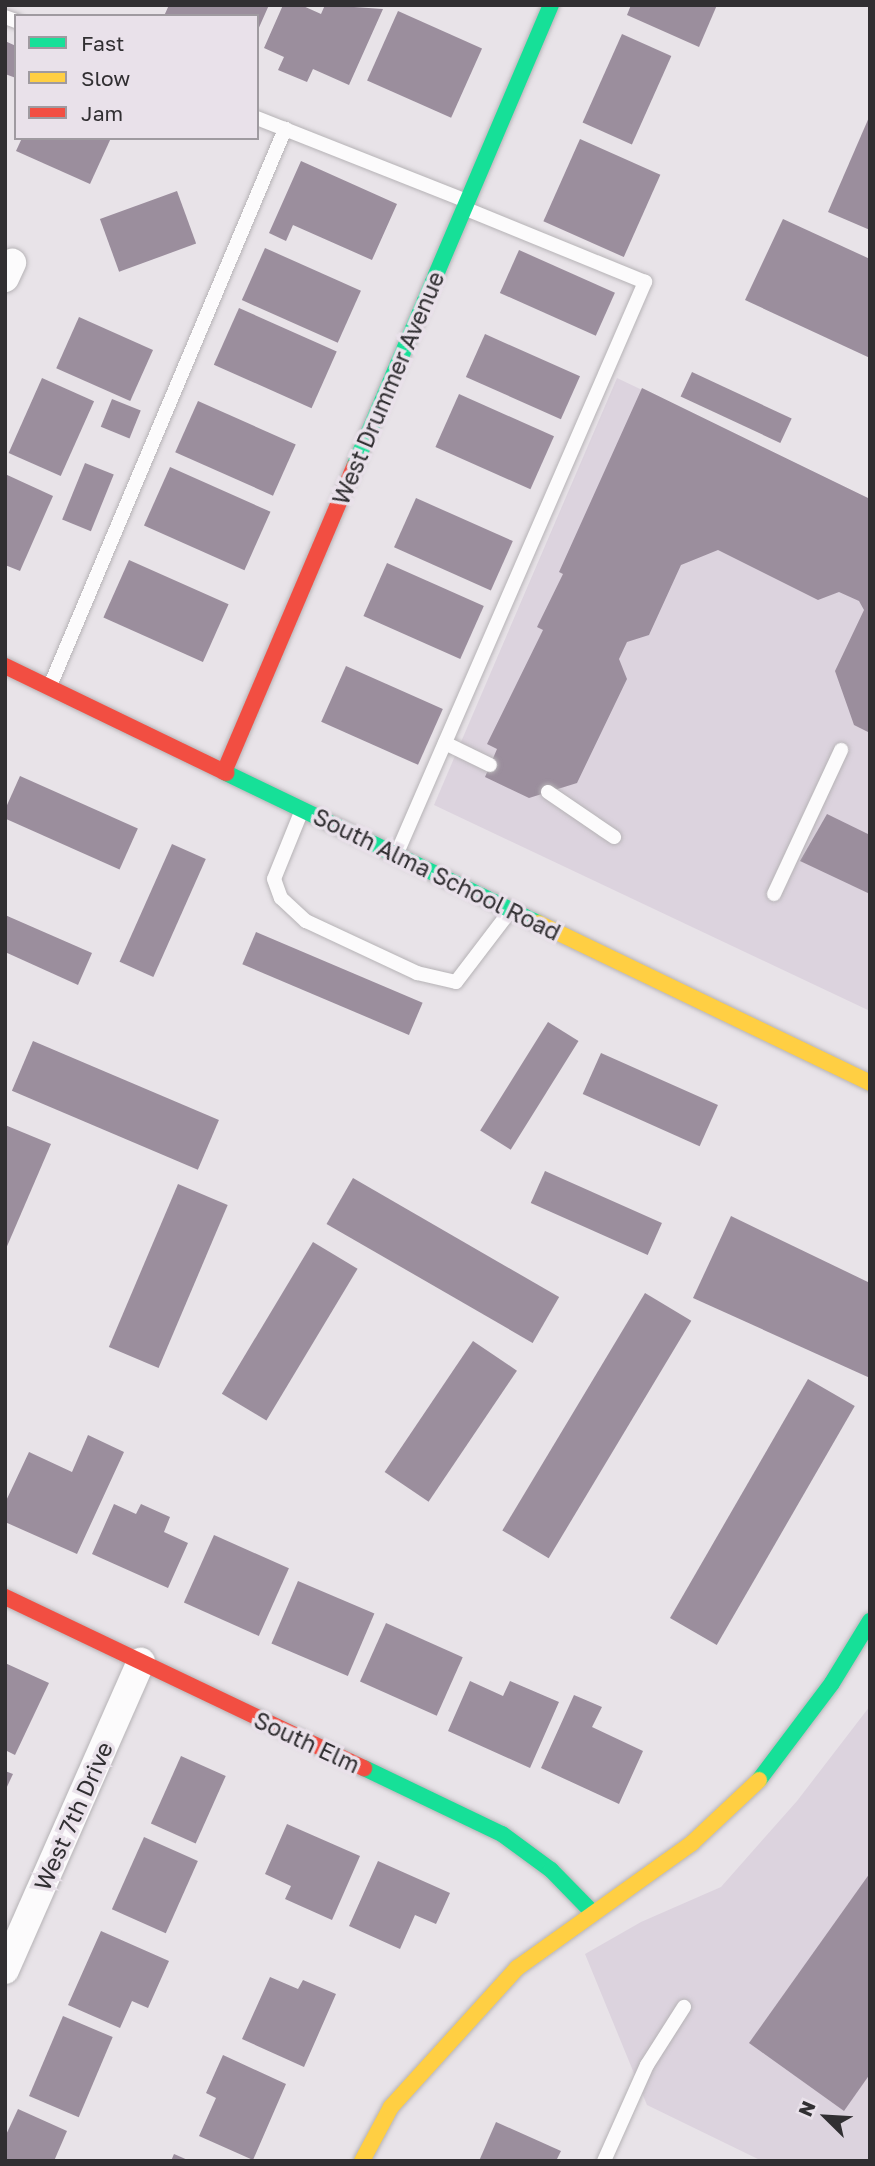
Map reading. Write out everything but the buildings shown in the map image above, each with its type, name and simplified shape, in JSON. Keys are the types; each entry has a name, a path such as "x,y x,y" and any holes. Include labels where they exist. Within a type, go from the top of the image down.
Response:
{"street":[{"name":"West Drummer Avenue","path":"224,772 551,5"},
{"name":"South Alma School Road","path":"5,666 870,1083"},
{"name":"South Elm","path":"5,1597 502,1834 551,1870 592,1912"},
{"path":"362,2161 391,2107 517,1968 692,1843 754,1787 832,1683 870,1621"},
{"name":"West 7th Drive","path":"5,1970 141,1662"}],"lane":[{"path":"259,119 645,282 397,854"},
{"path":"50,688 285,129"},
{"path":"445,743 490,765"},
{"path":"774,894 841,750"},
{"path":"548,792 614,837"},
{"path":"302,809 274,879 281,898 306,921 417,973 456,982 511,910"},
{"path":"604,2161 647,2065 684,2007"}],"shaded area":[{"path":"617,378 870,499 870,1011 434,805"},
{"path":"870,1706 870,2161 762,2161 647,2105 585,1954 641,1922 721,1887 797,1801"}],"traffic: fast":[{"path":"354,467 551,5"},
{"path":"226,773 538,923"},
{"path":"759,1780 832,1683 870,1621"},
{"path":"364,1768 502,1834 551,1870 592,1912"}],"traffic: slow":[{"path":"538,923 870,1083"},
{"path":"362,2161 391,2107 517,1968 692,1843 759,1780"}],"traffic: jam":[{"path":"224,772 354,467"},
{"path":"5,666 226,773"},
{"path":"5,1597 364,1768"}]}
